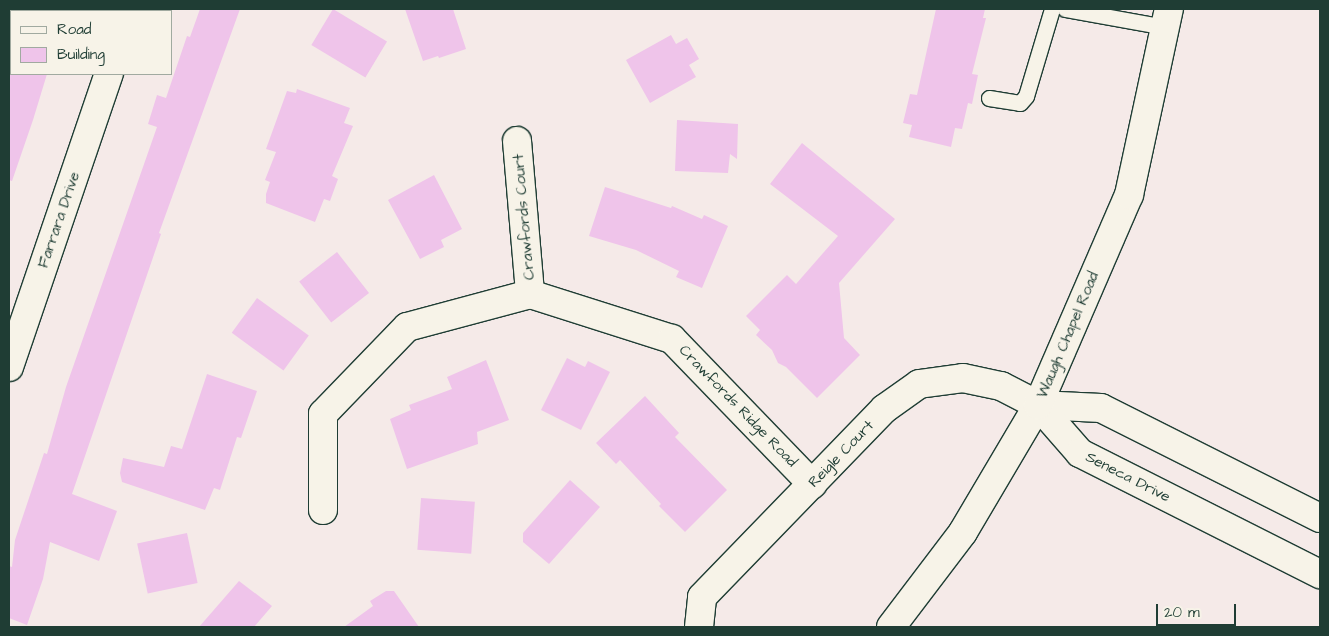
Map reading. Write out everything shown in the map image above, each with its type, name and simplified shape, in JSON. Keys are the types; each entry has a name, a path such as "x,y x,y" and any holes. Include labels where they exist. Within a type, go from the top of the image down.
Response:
{"street":[{"name":"Waugh Chapel Road","path":"891,627 963,532 1038,405 1129,195 1167,18"},
{"name":"Farrara Drive","path":"9,367 109,75"},
{"name":"Crawfords Court","path":"517,141 530,294"},
{"path":"323,510 323,414 407,327 530,294"},
{"name":"Crawfords Ridge Road","path":"530,294 672,338 812,484"},
{"name":"Reigle Court","path":"699,627 702,597 884,409 919,384 962,378 1001,386 1038,405"},
{"path":"1038,405 1101,408 1320,518"},
{"name":"Seneca Drive","path":"1038,405 1080,453 1320,574"}],"lane":[{"path":"989,98 1020,102 1026,96 1052,9"},
{"path":"1065,9 1167,18"}],"building":[{"path":"200,9 240,9 159,233 161,234 72,494 117,511 99,561 50,542 43,579 27,625 9,618 9,566 12,567 15,540 44,453 47,454 66,387 157,127 148,124 157,95 166,98 187,36 190,37"},
{"path":"333,9 387,41 365,77 311,45"},
{"path":"405,9 453,9 466,49 423,61"},
{"path":"936,9 985,9 983,18 986,18 972,74 978,75 972,104 968,103 962,129 955,128 951,147 909,137 912,125 903,123 910,94 917,95"},
{"path":"671,35 676,44 687,38 699,59 689,65 696,77 650,103 626,60"},
{"path":"9,74 47,75 12,181 9,180"},
{"path":"297,89 350,108 344,123 353,126 332,176 338,179 330,201 324,199 315,222 266,203 266,194 270,182 265,180 276,152 266,149 287,91 296,93"},
{"path":"677,120 738,124 737,159 730,154 728,173 675,171"},
{"path":"802,143 895,219 839,283 844,338 860,355 817,398 786,367 778,363 772,350 756,335 760,330 746,316 787,275 796,284 838,236 770,184"},
{"path":"434,175 462,229 441,240 444,247 420,259 388,200"},
{"path":"605,187 671,208 672,206 702,219 704,215 728,226 702,288 676,277 679,271 636,250 589,236"},
{"path":"337,252 369,293 331,323 299,282"},
{"path":"257,298 309,336 284,370 232,333"},
{"path":"567,358 585,367 588,361 610,372 581,430 541,410"},
{"path":"486,360 509,420 477,432 478,444 407,469 390,419 411,410 409,405 452,389 447,377"},
{"path":"207,374 257,391 241,438 237,437 220,490 214,488 205,510 122,482 120,473 123,458 164,467 171,446 182,449"},
{"path":"645,396 679,433 675,437 727,490 685,532 659,506 661,504 620,460 616,464 596,443"},
{"path":"570,480 600,507 549,564 523,542 523,533"},
{"path":"421,498 475,502 471,554 417,550"},
{"path":"187,533 198,583 148,593 137,544"},
{"path":"239,581 272,606 254,627 199,627"},
{"path":"386,591 394,591 419,627 344,627 373,606 370,601"}]}
